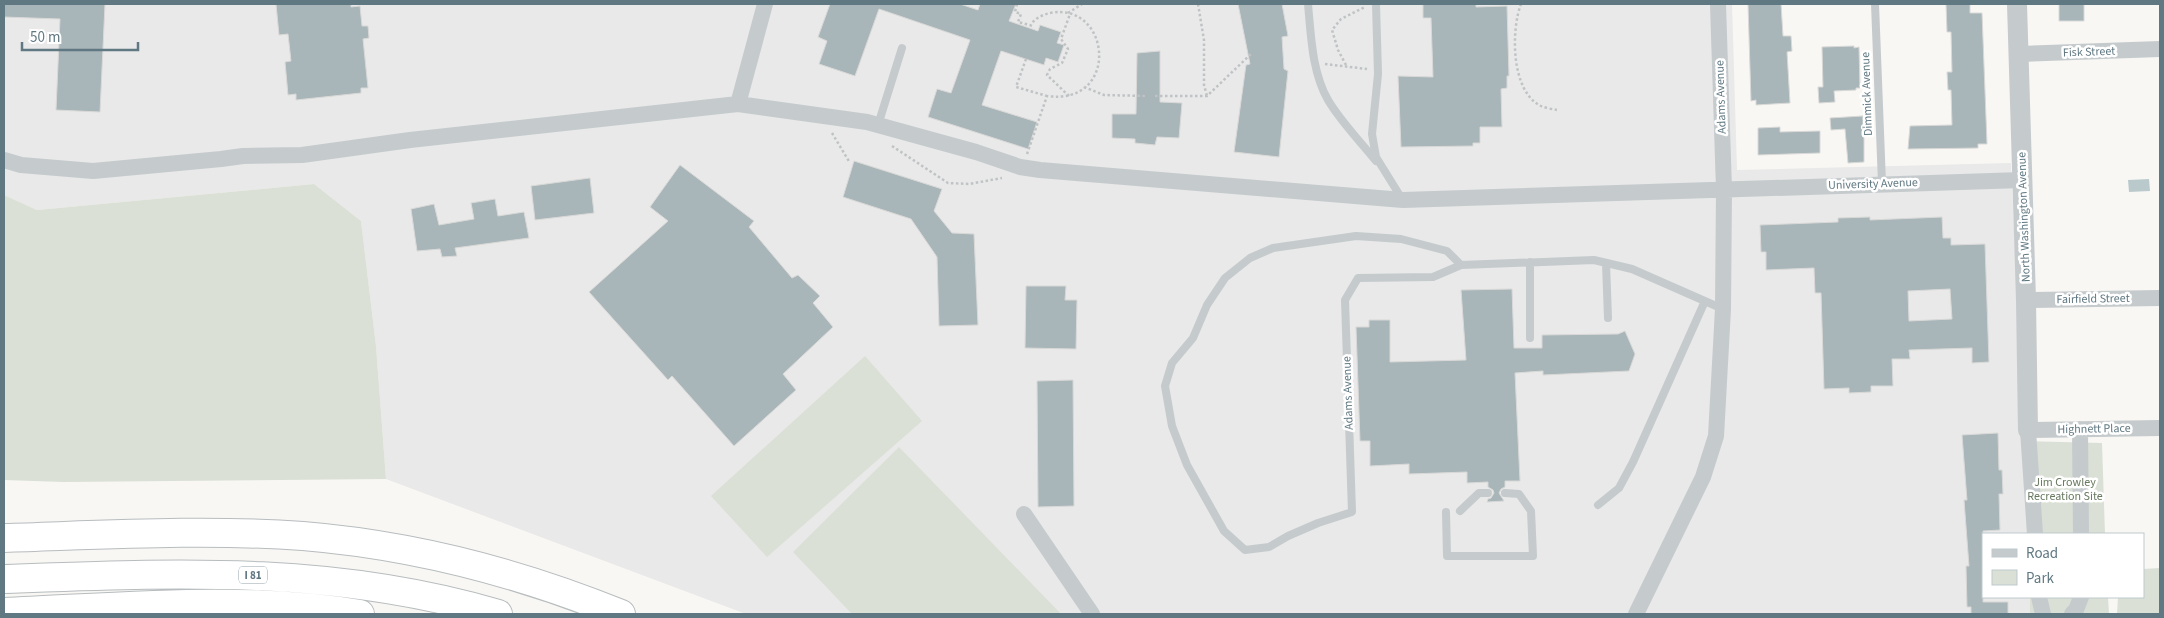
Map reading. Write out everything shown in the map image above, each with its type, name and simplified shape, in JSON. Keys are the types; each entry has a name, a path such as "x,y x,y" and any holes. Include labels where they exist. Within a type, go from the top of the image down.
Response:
{"highway":[{"path":"4,538 186,532 304,536 361,543 421,553 480,566 544,586 621,614"},
{"name":"I 81","path":"4,580 187,574 300,577 413,593 498,614"},
{"path":"4,612 187,604 242,604 298,607 360,614"},
{"path":"81,614 187,604"}],"street":[{"path":"738,104 765,4"},
{"name":"Adams Avenue","path":"1636,614 1703,477 1716,436 1722,309 1724,190 1718,4"},
{"name":"North Washington Avenue","path":"2017,4 2028,430"},
{"name":"Fisk Street","path":"2018,54 2160,49"},
{"name":"University Avenue","path":"4,160 21,165 93,171 221,160 243,156 302,154 410,140 738,104 878,125 976,152 1020,167 1402,200 2022,180"},
{"name":"Fairfield Street","path":"2026,300 2160,298"},
{"name":"Highnett Place","path":"2028,430 2160,428"},
{"path":"2080,429 2081,533"},
{"path":"2028,430 2035,533"},
{"path":"1024,514 1092,614"},
{"path":"2039,598 2043,614"},
{"path":"2072,614 2076,610 2081,598"}],"lane":[{"path":"1308,4 1314,60 1328,100 1385,172"},
{"name":"Dimmick Avenue","path":"1875,4 1882,184"},
{"path":"1376,5 1378,74 1372,134 1376,157 1402,200"},
{"path":"878,125 902,48"},
{"name":"Adams Avenue","path":"1356,236 1401,239 1447,251 1461,265 1433,277 1358,278 1344,300 1352,512 1318,522 1269,547 1245,550 1224,531 1187,465 1172,426 1165,386 1172,363 1193,338 1207,305 1224,278 1250,258 1273,248 1356,236"},
{"path":"1461,265 1594,260 1632,268 1722,309"},
{"path":"1530,262 1530,338"},
{"path":"1606,263 1608,318"},
{"path":"1598,505 1619,488 1633,462 1705,301"},
{"path":"1460,512 1479,494 1488,493"},
{"path":"1446,512 1447,556 1533,556 1531,511 1519,494 1505,493"}],"path":[{"path":"1017,4 1015,12 1021,14 1018,22 1030,27 1035,20 1048,13 1069,13 1081,19 1096,35 1099,45 1100,66 1090,83 1069,96 1048,96 1016,86 1026,59"},
{"path":"1069,96 1047,75 1050,69 1062,64 1068,49 1061,39 1069,13 1082,4"},
{"path":"1198,4 1204,40 1204,85 1207,96"},
{"path":"1521,4 1515,40 1519,79 1525,92 1539,105 1558,110"},
{"path":"1346,65 1332,30 1341,19 1354,11 1376,5"},
{"path":"1155,96 1207,96 1251,54"},
{"path":"1324,64 1346,65 1368,70"},
{"path":"1084,87 1104,95 1146,96"},
{"path":"891,146 948,183 969,184 1019,174 1020,155 1026,156 1048,96"},
{"path":"822,117 850,163"}],"shaded area":[{"path":"4,4 1732,4 1737,170 2011,163 2028,533 1982,533 1982,598 2031,598 2031,614 746,614 386,479 376,346 361,221 314,184 37,210 4,195"},
{"path":"2149,179 2150,191 2129,192 2128,180"}],"green space":[{"path":"314,184 361,221 376,346 386,479 63,482 4,480 4,195 37,210"},
{"path":"865,356 922,421 767,557 711,496"},
{"name":"Jim Crowley Recreation Site","path":"2023,441 2102,443 2105,533 2027,533"},
{"path":"899,447 1061,614 852,614 793,552"},
{"path":"2160,568 2160,614 2117,614 2118,598 2144,598 2144,569"},
{"path":"2030,598 2108,598 2109,614 2030,614"}],"building":[{"path":"4,4 105,4 100,112 56,110 60,19 4,17"},
{"path":"276,4 351,4 351,7 360,6 362,26 368,26 369,38 363,39 368,88 361,88 361,93 296,100 296,94 288,95 285,62 291,61 288,34 279,35"},
{"path":"830,4 960,4 978,10 980,4 1016,4 1009,21 1038,31 1040,25 1061,32 1057,43 1064,45 1058,62 1046,58 1044,65 1001,51 982,105 1037,122 1028,149 928,117 937,89 951,93 970,40 879,9 855,76 819,64 827,41 818,37"},
{"path":"1238,4 1282,4 1288,36 1282,37 1284,69 1288,71 1279,157 1234,152 1246,65 1250,64"},
{"path":"1423,4 1476,4 1476,7 1507,6 1509,76 1507,76 1507,88 1501,89 1502,127 1480,127 1480,143 1473,143 1473,146 1401,147 1398,76 1433,77 1431,18 1423,18"},
{"path":"1748,4 1781,4 1783,36 1791,36 1792,51 1787,52 1790,103 1756,105 1756,100 1751,101"},
{"path":"1946,4 1970,4 1970,13 1982,13 1987,144 1978,144 1978,148 1908,149 1910,126 1952,125 1951,90 1948,90 1947,72 1952,72 1951,32 1947,32"},
{"path":"2059,4 2084,4 2084,21 2059,21"},
{"path":"1854,46 1854,48 1859,47 1860,88 1856,88 1856,90 1834,91 1835,102 1819,103 1818,87 1823,87 1822,47"},
{"path":"1160,51 1160,102 1182,103 1179,138 1157,137 1155,145 1135,143 1135,139 1112,138 1112,114 1136,114 1137,53"},
{"path":"1863,116 1864,162 1848,163 1845,129 1831,130 1830,118"},
{"path":"1780,127 1780,132 1820,131 1820,153 1758,155 1758,128"},
{"path":"854,161 942,189 934,211 952,233 974,234 978,325 939,326 937,257 911,219 843,197"},
{"path":"680,165 754,221 749,227 792,278 798,275 820,296 813,303 833,327 783,374 796,390 734,446 672,376 668,380 589,292 668,221 650,207"},
{"path":"590,178 594,213 535,220 531,186"},
{"path":"495,199 498,216 524,212 529,238 455,248 457,256 442,257 440,249 417,251 411,209 434,204 439,225 474,219 471,203"},
{"path":"1870,217 1870,220 1942,217 1943,238 1951,238 1951,245 1985,244 1989,362 1972,363 1972,348 1909,350 1910,359 1892,359 1893,386 1871,386 1871,392 1849,393 1849,388 1824,389 1821,293 1815,293 1814,268 1766,270 1766,252 1761,252 1760,225 1838,222 1838,218","holes":["1950,289 1952,319 1909,321 1908,291"]},
{"path":"1026,286 1066,286 1065,300 1077,300 1076,349 1025,348"},
{"path":"1512,289 1514,348 1542,348 1542,335 1618,334 1625,331 1635,354 1629,371 1543,375 1543,371 1515,373 1520,481 1505,481 1505,487 1499,493 1504,501 1487,502 1494,493 1488,487 1488,482 1467,483 1467,472 1409,474 1409,464 1370,466 1370,441 1360,441 1356,327 1369,327 1369,320 1390,320 1390,362 1466,360 1461,290"},
{"path":"1073,380 1074,506 1038,507 1037,381"},
{"path":"1998,433 1999,470 2002,470 2003,494 1999,494 2000,530 1983,531 1982,533 1982,598 1983,602 2008,602 2008,614 1971,614 1971,607 1967,607 1966,566 1969,566 1964,500 1967,500 1962,435"}]}
